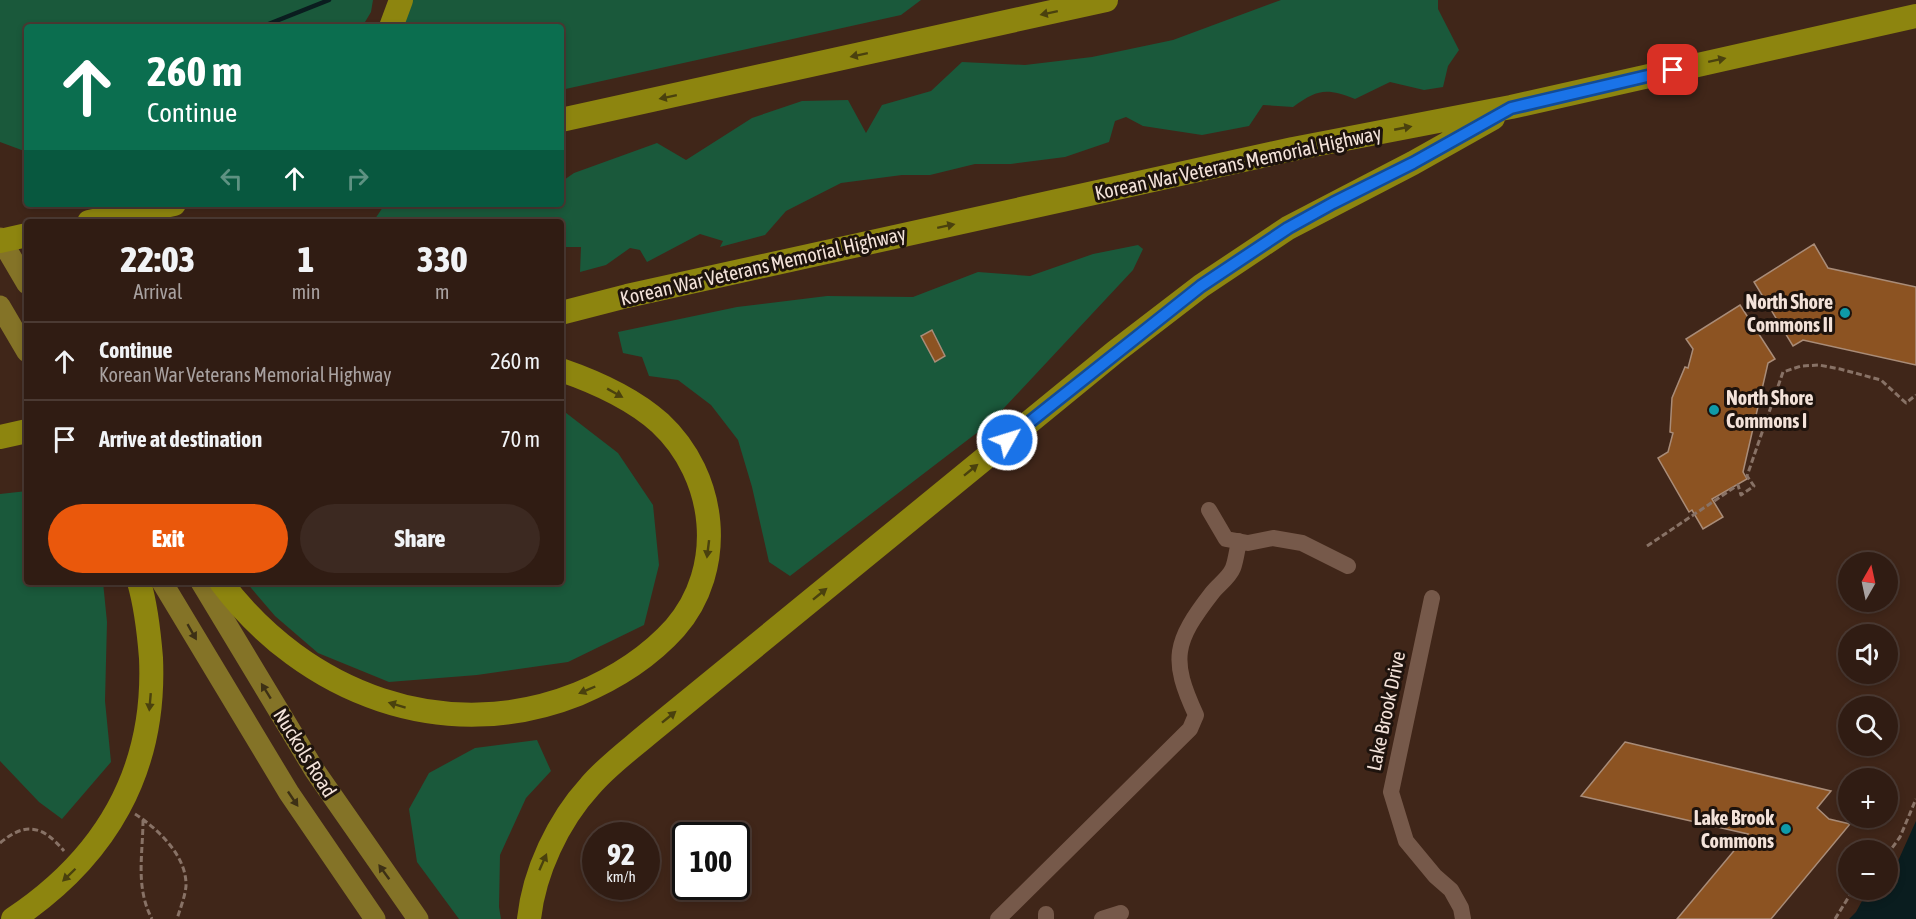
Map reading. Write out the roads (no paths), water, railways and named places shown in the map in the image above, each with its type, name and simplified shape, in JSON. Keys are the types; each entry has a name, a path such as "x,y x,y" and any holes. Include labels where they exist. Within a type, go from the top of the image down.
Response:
{"highway":[{"path":"392,24 401,0"},
{"path":"564,119 1106,0"},
{"name":"Korean War Veterans Memorial Highway","path":"564,312 627,296 1293,149 1511,108 1916,16"},
{"path":"529,919 538,873 545,856 577,801 605,770 649,733 1115,352 1201,286 1288,228 1413,163 1511,108"},
{"path":"81,219 116,207"},
{"path":"103,219 160,207"},
{"path":"0,240 24,236"},
{"path":"223,585 238,605 270,635 305,661 356,690 426,713 468,716 500,714 534,708 593,688 625,670 661,643 693,601 703,577 708,554 709,518 705,497 691,462 661,424 631,402 599,384 564,371"},
{"path":"0,437 24,432"},
{"path":"13,919 40,901 77,867 96,844 121,805 137,768 145,740 152,686 150,641 140,585"}],"main road":[{"path":"0,240 24,279"},
{"path":"0,306 24,347"},
{"name":"Nuckols Road","path":"164,585 289,793 375,919"},
{"name":"Nuckols Road","path":"203,585 315,771 418,919"}],"street":[{"path":"1209,510 1226,539 1248,543 1273,538 1302,543 1348,566"},
{"path":"998,919 1191,729 1197,716 1180,673 1178,656 1180,644 1212,593 1232,571 1239,541"},
{"name":"Lake Brook Drive","path":"1432,598 1391,792 1406,841 1451,890 1461,908 1463,919"},
{"path":"1102,919 1121,913"}],"waterway":[{"path":"269,24 329,0"}],"place":[{"name":"North Shore Commons II","path":"1845,313"},
{"name":"North Shore Commons I","path":"1714,410"},
{"name":"Lake Brook Commons","path":"1786,829"}]}
